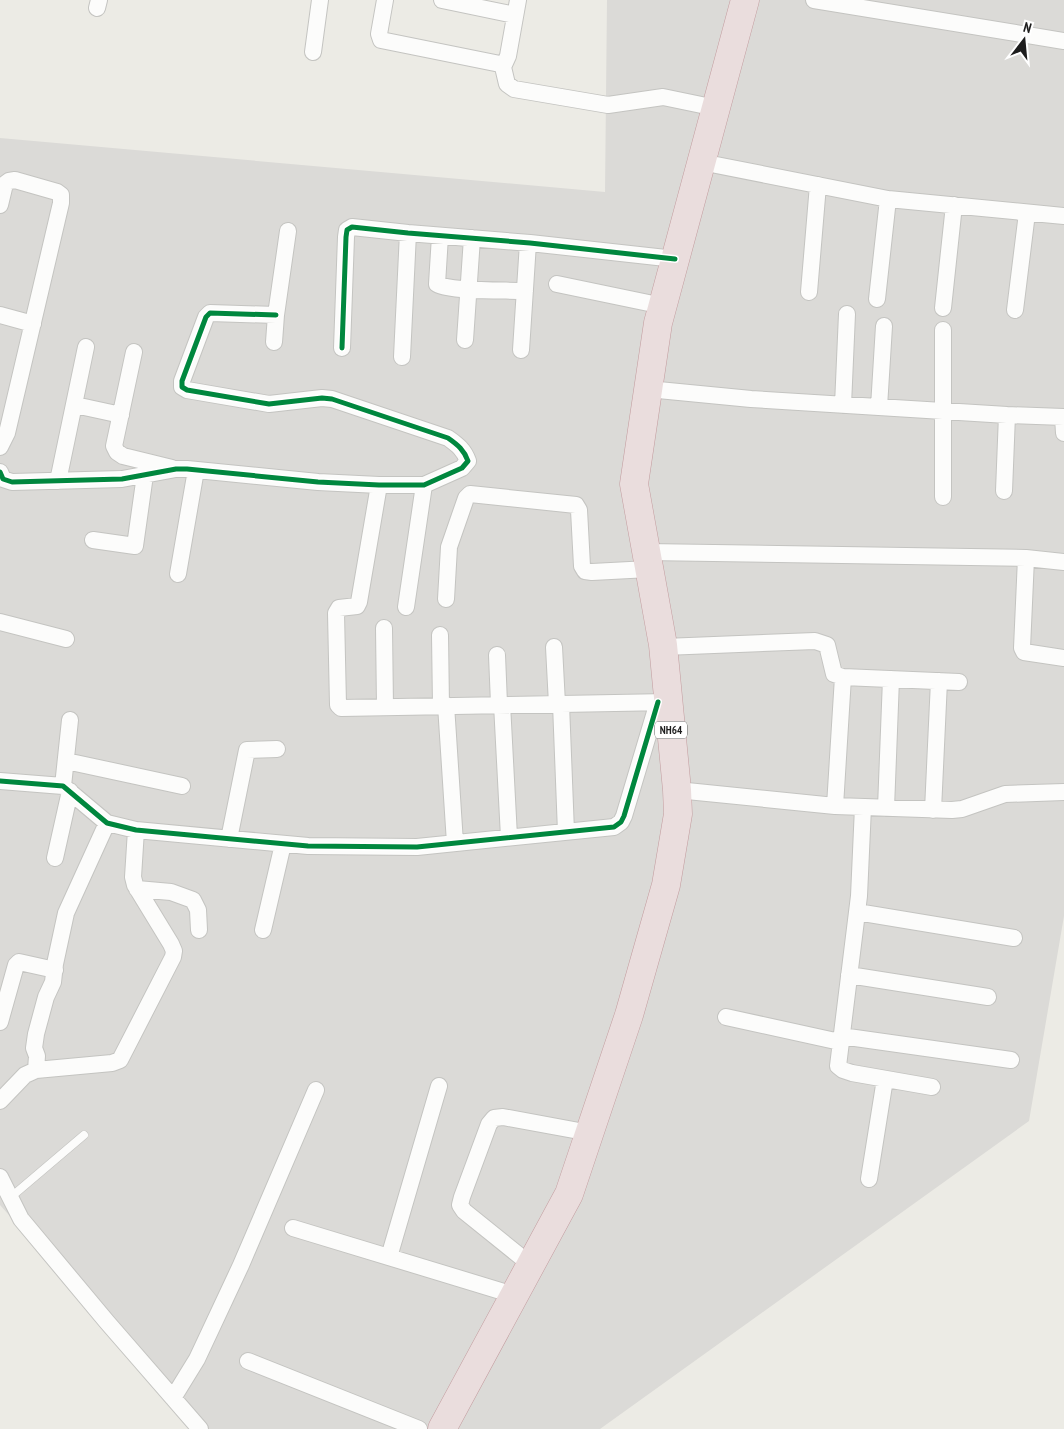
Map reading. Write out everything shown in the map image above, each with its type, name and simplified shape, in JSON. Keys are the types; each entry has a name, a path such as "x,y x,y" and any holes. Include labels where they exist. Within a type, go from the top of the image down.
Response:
{"highway":[{"name":"NH64","path":"442,1429 569,1194 630,1015 666,885 678,814 677,790 663,702 664,648 634,484 658,323 745,0"}],"street":[{"path":"313,52 320,0"},
{"path":"385,0 380,40 500,64 507,84 514,89 608,105 663,97 716,108"},
{"path":"442,0 516,7 508,56 502,67"},
{"path":"814,0 1064,41"},
{"path":"701,162 888,198 1064,216"},
{"path":"0,205 5,184 8,181 15,180 57,192 61,195 61,203 7,433 0,447"},
{"path":"809,292 818,185"},
{"path":"877,300 888,198"},
{"path":"943,308 954,206"},
{"path":"1015,310 1026,213"},
{"path":"342,348 347,230 352,227 360,226 408,233 528,243 675,259"},
{"path":"274,342 288,231"},
{"path":"402,357 408,233"},
{"path":"440,236 437,284 469,289 525,291"},
{"path":"465,340 472,238"},
{"path":"521,350 528,243"},
{"path":"557,284 663,306"},
{"path":"134,352 114,446 117,452 123,456 176,469 318,482 378,485 424,485 462,468 468,461 465,453 448,438 332,399 322,398 268,404 187,390 182,387 182,381 206,317 210,313 276,315"},
{"path":"843,405 847,314"},
{"path":"0,315 33,324"},
{"path":"879,407 884,326"},
{"path":"943,330 943,497"},
{"path":"58,481 86,347"},
{"path":"648,389 752,399 1064,417 1064,433"},
{"path":"75,406 120,415"},
{"path":"1004,491 1007,415"},
{"path":"0,472 4,478 12,482 122,479 176,469"},
{"path":"178,574 196,470"},
{"path":"93,540 135,546 145,475"},
{"path":"0,781 66,788 108,823 136,830 320,847 404,847 455,843 614,827 621,822 663,702 341,708 338,705 336,612 339,608 357,606 359,602 378,485"},
{"path":"406,607 424,485"},
{"path":"446,599 451,540 466,498 470,494 576,505 579,510 582,566 585,571 592,572 648,560 1026,558 1064,562"},
{"path":"1026,558 1022,648 1024,652 1064,658"},
{"path":"0,622 66,639"},
{"path":"384,628 385,707"},
{"path":"440,635 443,705 455,843"},
{"path":"664,648 815,641 822,642 826,646 834,674 843,677 959,682"},
{"path":"554,647 566,832"},
{"path":"497,655 509,837"},
{"path":"835,806 843,677"},
{"path":"886,808 891,679"},
{"path":"933,810 939,681"},
{"path":"55,858 66,788 66,761 70,720"},
{"path":"229,839 247,750 277,749"},
{"path":"66,761 182,786"},
{"path":"677,790 835,806 933,810 962,808 1006,794 1064,792"},
{"path":"863,807 857,912 838,1066 842,1070 932,1087"},
{"path":"36,1070 38,1056 34,1048 36,1034 46,997 53,982 55,964 68,906 108,823"},
{"path":"0,1102 25,1075 36,1070 112,1063 120,1060 173,957 174,950 138,889 133,877 136,830"},
{"path":"263,930 283,844"},
{"path":"138,889 171,892 193,900 198,910 200,930"},
{"path":"857,912 1014,938"},
{"path":"0,1022 16,965 19,962 55,970"},
{"path":"849,975 988,997"},
{"path":"726,1017 841,1039 1011,1060"},
{"path":"869,1179 885,1079"},
{"path":"389,1257 439,1086"},
{"path":"173,1398 193,1367 241,1265 316,1090"},
{"path":"531,1265 460,1206 489,1124 494,1118 503,1117 590,1133"},
{"path":"4,1190 21,1219 200,1429"},
{"path":"293,1228 514,1295"},
{"path":"248,1361 419,1429"}],"lane":[{"path":"4,1190 84,1135"}],"shaded area":[{"path":"607,0 1064,0 1064,916 1029,1121 600,1429 199,1429 0,1205 0,138 605,192"}],"cycle path":[{"path":"342,348 346,237 347,230 352,227 530,243 675,259"},
{"path":"0,472 3,479 12,482 122,479 176,469 187,469 318,482 424,485 462,468 468,461 460,448 448,438 332,399 322,398 269,404 187,390 182,387 182,381 206,317 210,313 276,315"},
{"path":"0,781 63,786 107,823 136,830 308,846 417,847 614,827 621,822 624,816 658,702"}]}
